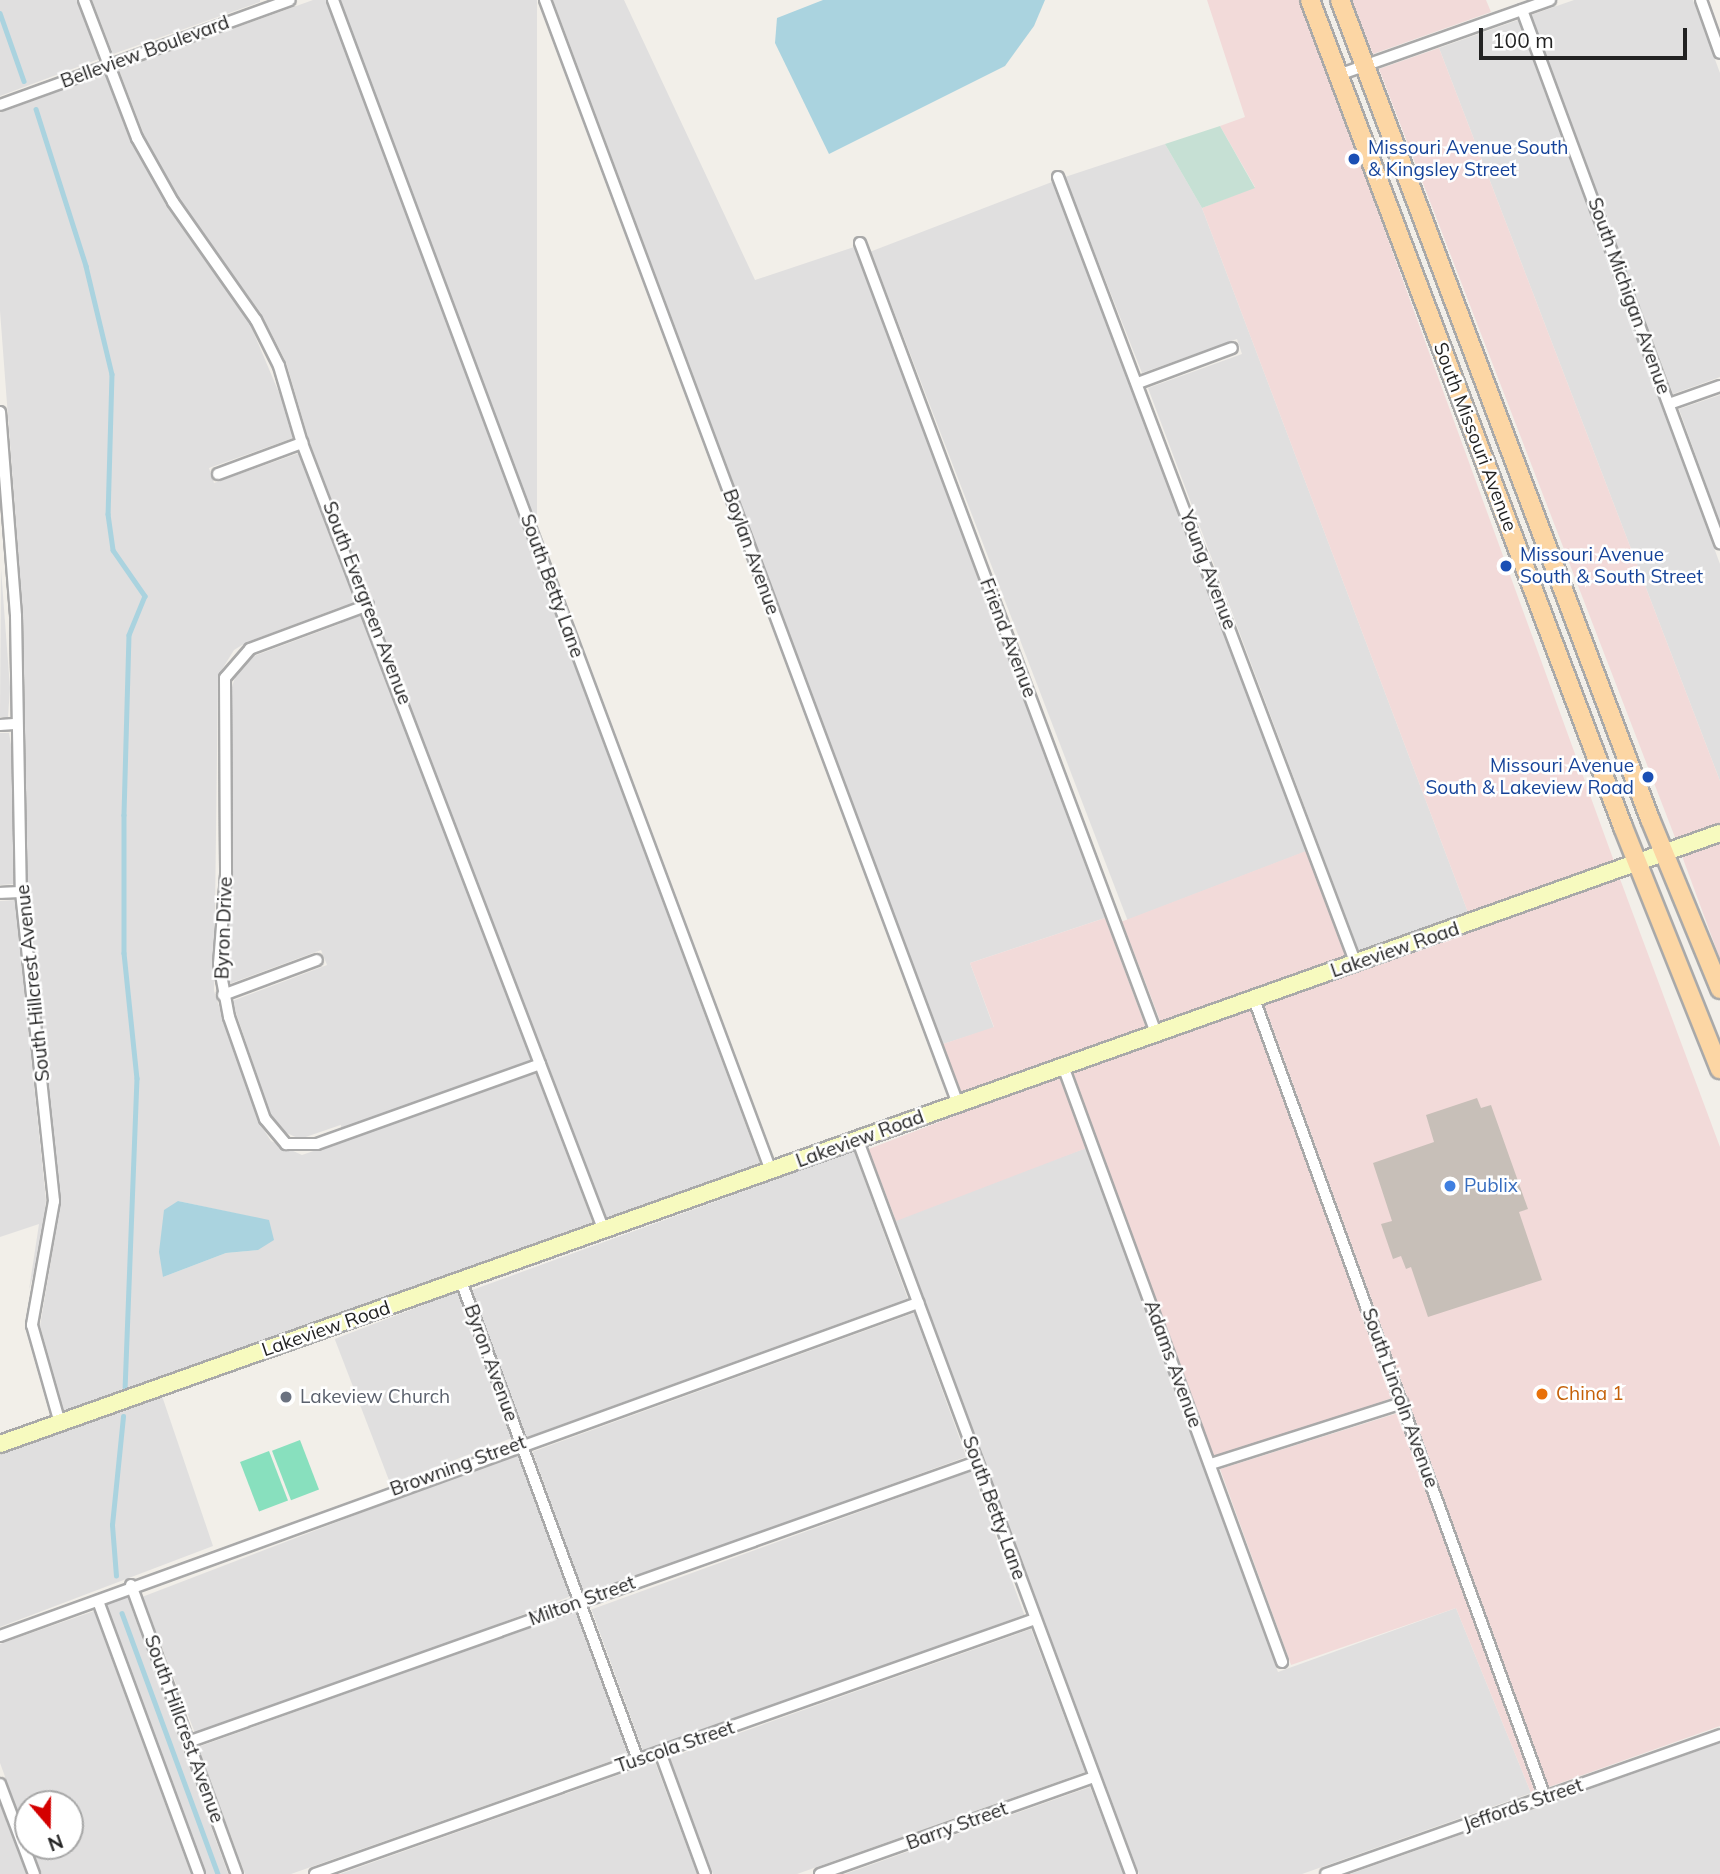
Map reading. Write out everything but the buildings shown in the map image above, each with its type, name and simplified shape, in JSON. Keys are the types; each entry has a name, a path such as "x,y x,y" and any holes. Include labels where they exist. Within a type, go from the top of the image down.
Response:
{"main road":[{"name":"South Missouri Avenue","path":"1310,0 1638,864 1720,1069"},
{"name":"South Missouri Avenue","path":"1340,0 1665,853 1720,989"}],"street":[{"name":"South Evergreen Avenue","path":"85,0 137,138 173,202 256,320 279,366 302,443 368,605 604,1231"},
{"name":"Belleview Boulevard","path":"0,104 269,4 290,0"},
{"name":"South Betty Lane","path":"333,0 771,1171"},
{"name":"Boylan Avenue","path":"545,0 958,1104"},
{"path":"1338,75 1550,0"},
{"path":"1701,0 1720,52"},
{"name":"South Michigan Avenue","path":"1522,10 1720,544"},
{"name":"Young Avenue","path":"1058,177 1356,964"},
{"name":"Friend Avenue","path":"860,243 1156,1033"},
{"path":"1138,383 1233,348"},
{"path":"1669,404 1720,386"},
{"name":"South Hillcrest Avenue","path":"0,412 10,519 4,561 16,616 15,724 21,776 21,892 54,1200 32,1325 60,1423"},
{"path":"218,474 302,443"},
{"name":"Byron Drive","path":"368,605 250,649 225,678 223,995 265,1119 275,1135 300,1147 540,1064"},
{"path":"0,725 15,724"},
{"name":"Lakeview Road","path":"0,1444 1638,864 1720,832"},
{"path":"0,893 21,892"},
{"path":"223,995 317,960"},
{"name":"South Lincoln Avenue","path":"1254,999 1545,1797"},
{"name":"Adams Avenue","path":"1063,1066 1282,1662"},
{"name":"South Betty Lane","path":"858,1141 1131,1874"},
{"name":"Byron Avenue","path":"461,1282 638,1760"},
{"name":"Browning Street","path":"0,1636 98,1601 131,1585 521,1443 918,1303"},
{"path":"1211,1464 1402,1403"},
{"name":"Milton Street","path":"188,1742 976,1462"},
{"name":"South Hillcrest Avenue","path":"131,1585 237,1874"},
{"name":"South Hillcrest Avenue","path":"98,1601 199,1874"},
{"name":"Tuscola Street","path":"315,1874 1035,1619"},
{"name":"Jeffords Street","path":"1326,1874 1720,1735"},
{"path":"660,1752 705,1874"},
{"name":"Barry Street","path":"820,1874 1094,1777"},
{"path":"0,1784 34,1874"}],"shaded area":[{"path":"0,0 77,0 99,59 0,96"},
{"path":"92,0 260,0 260,2 113,54"},
{"path":"313,0 326,0 761,1166 608,1221 309,441 286,362 262,315 178,198 144,135 119,70"},
{"path":"341,0 537,0 537,1240 341,1240"},
{"path":"553,0 624,0 755,280 854,247 1105,918 970,963 994,1028 943,1044"},
{"path":"1207,0 1301,0 1615,864 1360,954 1469,915 1202,208 1255,187 1220,126 1245,117"},
{"path":"1352,0 1486,0 1491,12 1373,54"},
{"path":"1574,0 1693,0 1720,73 1720,377 1673,394 1531,15"},
{"path":"1518,20 1720,564 1720,781 1439,48"},
{"path":"1439,48 1720,781 1720,824 1676,840 1379,69"},
{"path":"105,74 131,142 167,207 250,324 285,407 293,438 209,468 214,483 299,453 359,600 247,642 234,650 218,676 214,991 258,1121 271,1141 302,1155 536,1074 594,1226 64,1413 40,1326 61,1200 28,892 23,616 0,311 0,113","holes":["178,1201 252,1217 258,1250 226,1253 163,1277"]},
{"path":"1165,144 1202,208 1469,915 1359,952 1148,388 1242,354 1237,339 1142,373 1065,177"},
{"path":"1052,182 1309,850 1127,920 871,252"},
{"path":"1720,395 1720,523 1679,409"},
{"path":"1,569 10,688 8,717 0,717"},
{"path":"364,615 531,1059 300,1139 280,1130 271,1116 232,1001 327,965 321,950 229,984 231,690 237,671 254,656"},
{"path":"0,733 9,733 14,763 16,854 14,884 0,885"},
{"path":"1720,841 1720,959 1682,856"},
{"path":"1306,851 1348,959 1164,1030 1122,922"},
{"path":"1620,879 1720,1147 1720,1726 1549,1787 1264,1004"},
{"path":"15,900 46,1200 42,1245 29,1290 39,1224 0,1237 0,901"},
{"path":"1105,918 1146,1028 962,1094 943,1044 994,1027 970,963"},
{"path":"1250,1009 1392,1398 1215,1462 1073,1073"},
{"path":"1059,1076 1087,1148 896,1221 869,1149"},
{"path":"1086,1148 1278,1672 1456,1608 1531,1793 1302,1874 1139,1874 894,1217"},
{"path":"854,1151 908,1299 525,1438 472,1290"},
{"path":"457,1292 513,1438 391,1485 335,1339"},
{"path":"914,1313 966,1457 585,1596 532,1452"},
{"path":"162,1396 213,1546 0,1627 0,1453"},
{"path":"1398,1413 1535,1792 1531,1793 1456,1608 1291,1665 1220,1469"},
{"path":"517,1453 572,1596 197,1740 143,1597"},
{"path":"972,1471 1024,1615 644,1753 591,1610"},
{"path":"127,1596 228,1874 205,1874 106,1604"},
{"path":"94,1611 191,1874 41,1874 36,1860 84,1860 84,1790 14,1790 14,1801 0,1763 0,1644"},
{"path":"576,1611 628,1755 291,1874 245,1874 198,1747"},
{"path":"1031,1629 1085,1772 797,1874 713,1874 669,1758"},
{"path":"1720,1743 1720,1874 1350,1874"},
{"path":"655,1762 697,1874 340,1874"},
{"path":"1090,1787 1124,1874 845,1874"},
{"path":"0,1804 14,1842 14,1860 21,1860 26,1874 0,1874"}],"green space":[{"path":"1220,126 1255,188 1202,208 1165,144"},
{"path":"300,1440 319,1489 291,1500 272,1451"},
{"path":"269,1451 288,1500 259,1512 240,1462"}],"water":[{"path":"823,0 1045,0 1034,26 1005,66 829,154 775,43 777,18"},
{"path":"178,1201 269,1220 274,1240 258,1250 226,1253 163,1277 159,1252 164,1210"}],"waterway":[{"path":"0,13 24,81"},
{"path":"36,109 86,266 112,374 108,514 113,550 145,596 129,635 124,815 124,953 137,1078 125,1387"},
{"path":"116,1576 112,1525 123,1417"},
{"path":"122,1613 218,1874"}],"place":[{"name":"Missouri Avenue South & Kingsley Street","path":"1354,159"},
{"name":"Missouri Avenue South & South Street","path":"1506,566"},
{"name":"Missouri Avenue South & Lakeview Road","path":"1648,777"},
{"name":"Publix","path":"1450,1186"},
{"name":"China 1","path":"1542,1394"},
{"name":"Lakeview Church","path":"286,1397"}]}
